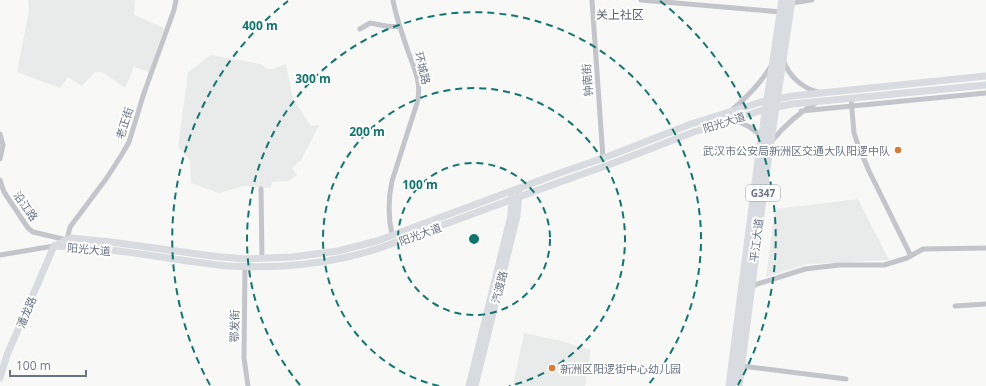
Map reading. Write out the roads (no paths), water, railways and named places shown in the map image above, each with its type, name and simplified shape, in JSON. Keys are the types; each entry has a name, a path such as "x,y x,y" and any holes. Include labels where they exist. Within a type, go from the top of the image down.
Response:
{"highway":[{"name":"平江大道","path":"738,386 769,144 773,62 781,12 788,1"},
{"name":"平江大道","path":"730,386 762,138 782,57 788,1"}],"street":[{"name":"老正街","path":"67,240 70,227 122,156 129,142 144,93 174,10 176,0"},
{"name":"环城路","path":"392,235 388,214 390,189 417,103 419,90 417,78 400,27 393,0"},
{"name":"钟南街","path":"592,0 603,158"},
{"path":"641,0 781,12"},
{"path":"788,1 812,0"},
{"path":"360,29 370,23 400,27"},
{"path":"782,57 787,68 797,81 811,90 821,93"},
{"path":"729,112 752,92 764,77 773,62"},
{"name":"阳光大道","path":"54,246 71,238 132,244 229,258 262,259 292,258 338,251 392,235 603,158 691,124 729,112 821,93 986,76"},
{"name":"阳光大道","path":"54,246 110,250 211,264 245,267 293,266 324,262 354,256 380,248 612,164 694,132 732,120 771,104 818,102 986,85"},
{"path":"801,111 986,93"},
{"path":"851,98 854,133 858,145 869,171 911,256"},
{"path":"769,144 794,116 818,102"},
{"path":"732,120 749,126 762,138"},
{"path":"0,134 3,145 0,159"},
{"name":"沿江路","path":"0,180 4,192 28,228 33,232 67,240"},
{"path":"261,189 262,259"},
{"name":"汽渡路","path":"469,386 515,199 516,189"},
{"name":"汽渡路","path":"476,386 517,216 515,199"},
{"path":"0,255 54,246"},
{"name":"潘龙路","path":"0,378 7,355 54,246"},
{"path":"751,286 805,268 838,265 884,265 907,258 923,249 986,248"},
{"name":"鄂发街","path":"245,267 244,358 248,386"},
{"path":"955,306 986,304"},
{"path":"741,366 846,379"}],"place":[{"name":"武汉市公安局新洲区交通大队阳逻中队","path":"898,150"},
{"name":"新洲区阳逻街中心幼儿园","path":"552,368"}],"district":[{"name":"关上社区","path":"620,14"}]}
